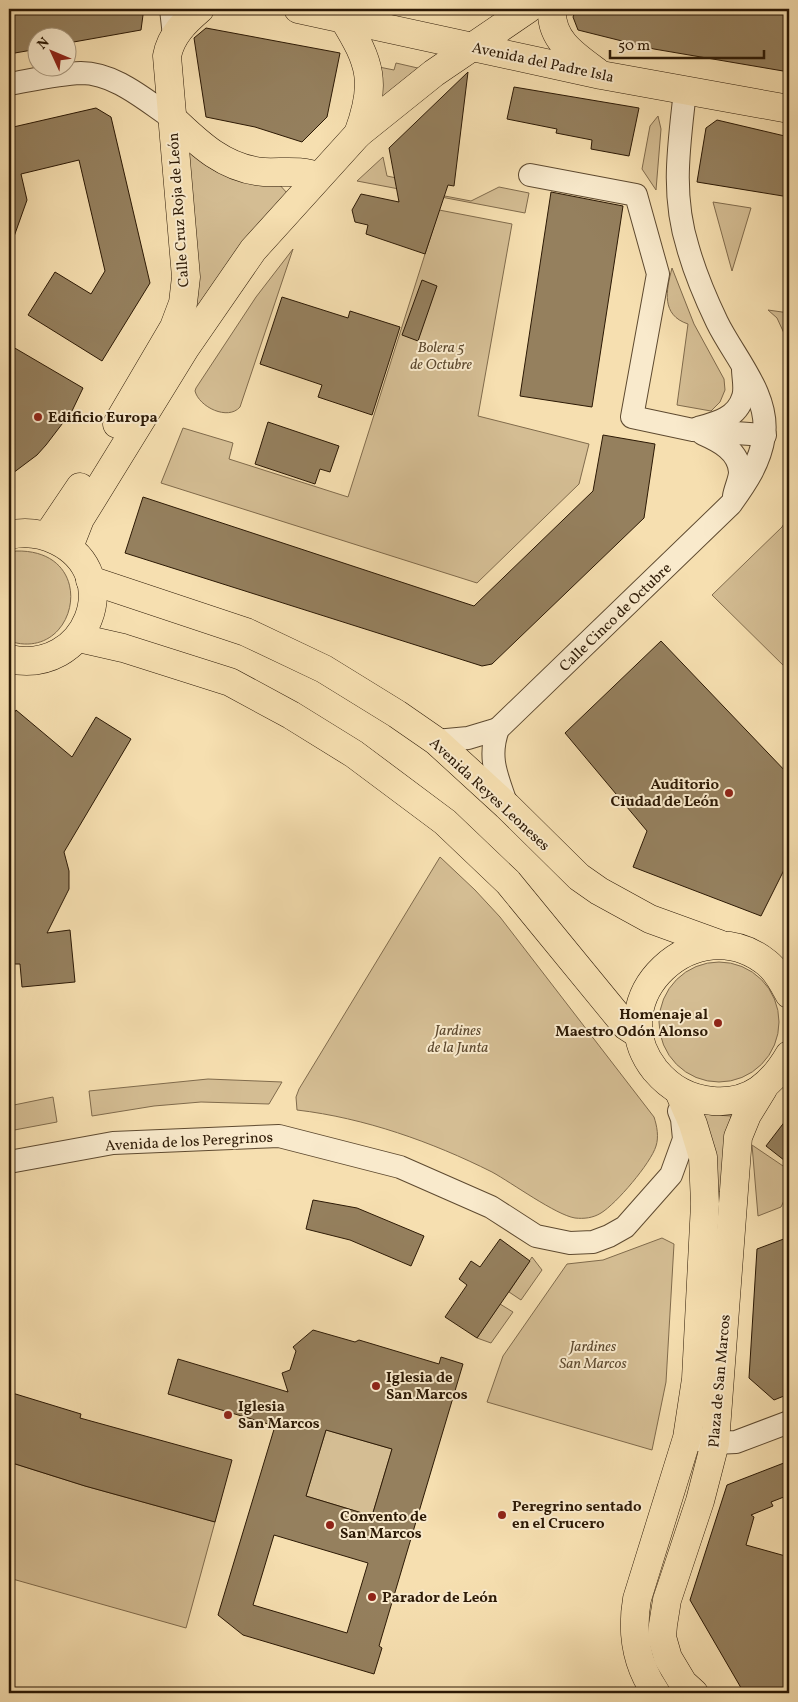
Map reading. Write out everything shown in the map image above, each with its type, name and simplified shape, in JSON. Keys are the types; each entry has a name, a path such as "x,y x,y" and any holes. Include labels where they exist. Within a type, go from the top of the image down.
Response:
{"main road":[{"name":"Calle Cruz Roja de León","path":"58,541 66,510 174,327 183,303 186,277 166,56 174,36 185,21 200,9"},
{"name":"Avenida del Padre Isla","path":"298,9 601,75 789,109"},
{"path":"414,33 447,32 475,24 511,9"},
{"path":"58,541 84,513 218,297 253,250 358,134 434,73 528,9"},
{"path":"552,9 555,30 563,45 601,75"},
{"path":"343,18 362,48 369,75 368,107 358,134"},
{"path":"172,118 209,152 224,161 262,172 304,172 318,177"},
{"path":"9,535 30,532 58,541 79,558 90,580 92,603 88,620 79,638 65,650 46,660 24,662 9,659"},
{"name":"Avenida Reyes Leoneses","path":"90,580 246,632 316,664 389,709 436,741 507,806 561,861 599,891 657,922 719,944 738,947 768,964 789,994"},
{"path":"79,638 123,648 230,682 291,715 354,754 445,822 508,882 626,1026 640,1035"},
{"path":"640,1035 639,1011 646,988 661,968 681,954 719,944"},
{"name":"Plaza de San Marcos","path":"640,1035 645,1052 672,1087 694,1124 703,1157 705,1204 696,1379 687,1438 634,1614 636,1654 648,1682 656,1693"},
{"path":"672,1087 700,1100 721,1102 742,1098 763,1089 778,1074 789,1055"},
{"name":"Plaza de San Marcos","path":"694,1693 683,1683 668,1658 662,1637 663,1625 667,1600 700,1501 715,1443 738,1138 747,1115 763,1089"}],"street":[{"path":"171,9 174,36"},
{"path":"9,84 82,73 108,78 135,92 172,118"},
{"name":"Calle Cinco de Octubre","path":"436,741 468,738 498,729 732,504 752,476 765,435 763,411 718,323 697,275 680,214 676,174 685,90"},
{"name":"Calle Cinco de Octubre","path":"530,175 636,195 658,274 632,417 693,430 765,435"},
{"name":"Calle Cinco de Octubre","path":"693,430 723,421 733,413 743,397 743,369"},
{"name":"Calle Cinco de Octubre","path":"693,430 724,444 734,458 740,472 732,504"},
{"path":"498,729 492,746 494,765 507,806"},
{"name":"Avenida de los Peregrinos","path":"9,1162 113,1143 279,1136 400,1167 491,1207 536,1236 570,1243 593,1242 609,1236 625,1226 664,1185 677,1164 684,1139 684,1128 672,1087"},
{"path":"687,1438 715,1443 736,1442 789,1422"}],"green space":[{"path":"396,63 422,69 379,104 379,67 394,70"},
{"path":"658,116 661,129 656,190 642,169 650,126"},
{"path":"187,148 197,158 218,172 239,179 278,183 287,193 194,311"},
{"path":"383,157 387,176 420,183 429,193 471,201 499,187 529,193 525,213 357,181"},
{"path":"713,202 751,208 732,271"},
{"name":"Bolera 5 de Octubre","path":"439,210 512,224 478,416 589,444 579,484 477,583 161,483 183,428 233,443 229,459 348,497"},
{"path":"293,249 240,407 228,413 208,407 198,397 195,391 196,388 256,297"},
{"path":"672,268 694,324 724,379 725,390 720,402 711,411 677,405 688,324 673,315 669,308 667,293"},
{"path":"768,310 789,313 789,344 777,318"},
{"path":"789,515 789,671 712,595 782,527"},
{"path":"16,551 43,555 60,567 69,585 70,604 64,622 51,636 33,644 9,641 9,554"},
{"name":"Jardines de la Junta","path":"440,857 500,917 654,1117 657,1139 653,1153 624,1192 598,1215 582,1218 567,1216 492,1172 422,1141 373,1125 297,1110 296,1097 299,1089"},
{"path":"719,962 742,966 762,979 775,999 779,1022 775,1045 762,1065 742,1078 719,1082 696,1078 676,1065 663,1045 659,1022 663,999 676,979 696,966"},
{"path":"208,1079 282,1082 269,1104 201,1102 154,1106 92,1116 89,1091"},
{"path":"53,1097 57,1122 9,1131 9,1106"},
{"path":"701,1114 731,1116 725,1147 725,1191 716,1192"},
{"path":"752,1145 789,1170 789,1190 781,1207 758,1216"},
{"name":"Jardines San Marcos","path":"662,1238 674,1244 666,1382 652,1450 487,1402 503,1356 567,1264 603,1260"},
{"path":"532,1257 542,1270 521,1300 509,1292"},
{"path":"500,1304 513,1312 491,1343 477,1338"},
{"path":"326,1430 392,1449 372,1516 306,1496"},
{"path":"9,1462 85,1486 215,1522 186,1628 9,1578"}],"building":[{"path":"9,9 138,9 143,15 141,30 78,41 78,28 28,28 28,51 9,54"},
{"path":"576,9 789,9 789,72 654,49 578,30 573,17"},
{"path":"206,28 340,53 327,117 302,142 255,127 206,117 194,38"},
{"path":"468,72 454,186 448,185 425,254 366,234 368,225 355,222 352,210 361,194 399,202 389,148"},
{"path":"514,87 639,108 629,156 591,149 592,140 556,133 557,129 507,119"},
{"path":"96,108 111,117 150,283 102,361 28,315 55,272 91,294 105,271 79,160 21,174 27,200 11,245 9,244 9,128"},
{"path":"717,120 789,137 789,197 697,182 706,128"},
{"path":"551,192 623,206 592,407 520,396"},
{"path":"422,280 437,286 418,341 402,335"},
{"path":"282,297 348,318 350,311 400,327 372,415 318,397 322,385 260,364"},
{"name":"Edificio Europa","path":"13,347 83,388 72,411 46,445 37,455 9,476 9,357"},
{"path":"268,422 339,446 330,472 320,469 315,484 255,464"},
{"path":"603,435 655,444 644,518 492,664 482,666 125,553 143,497 474,606 593,491"},
{"name":"Auditorio Ciudad de León","path":"661,641 789,775 789,860 761,916 633,867 647,831 565,733"},
{"path":"16,710 72,757 96,717 131,739 64,852 69,871 69,889 47,933 70,930 75,982 22,987 20,964 9,964 9,722"},
{"path":"789,1116 789,1164 766,1146"},
{"path":"313,1200 357,1208 424,1236 411,1266 350,1240 306,1229"},
{"path":"789,1237 789,1394 774,1400 749,1378 757,1249"},
{"path":"500,1239 530,1261 477,1338 445,1317 467,1285 459,1279 471,1261 480,1267"},
{"name":"Convento de San Marcos","path":"313,1330 355,1342 359,1340 439,1364 441,1357 463,1364 379,1646 382,1648 374,1674 243,1635 218,1615 275,1426 168,1394 178,1359 288,1392 282,1373 290,1370 296,1351 293,1347","holes":["326,1430 392,1449 372,1516 306,1496","274,1535 368,1563 347,1633 253,1605"]},
{"path":"9,1392 81,1414 80,1418 232,1460 215,1522 85,1486 9,1462"},
{"path":"789,1461 789,1495 771,1502 773,1506 751,1515 754,1517 746,1545 789,1557 789,1693 744,1693 690,1600 727,1485"}],"place":[{"name":"Edificio Europa","path":"38,417"},
{"name":"Auditorio Ciudad de León","path":"729,793"},
{"name":"Homenaje al Maestro Odón Alonso","path":"718,1023"},
{"name":"Iglesia de San Marcos","path":"376,1386"},
{"name":"Iglesia San Marcos","path":"228,1415"},
{"name":"Peregrino sentado en el Crucero","path":"502,1515"},
{"name":"Convento de San Marcos","path":"330,1525"},
{"name":"Parador de León","path":"372,1597"}]}
